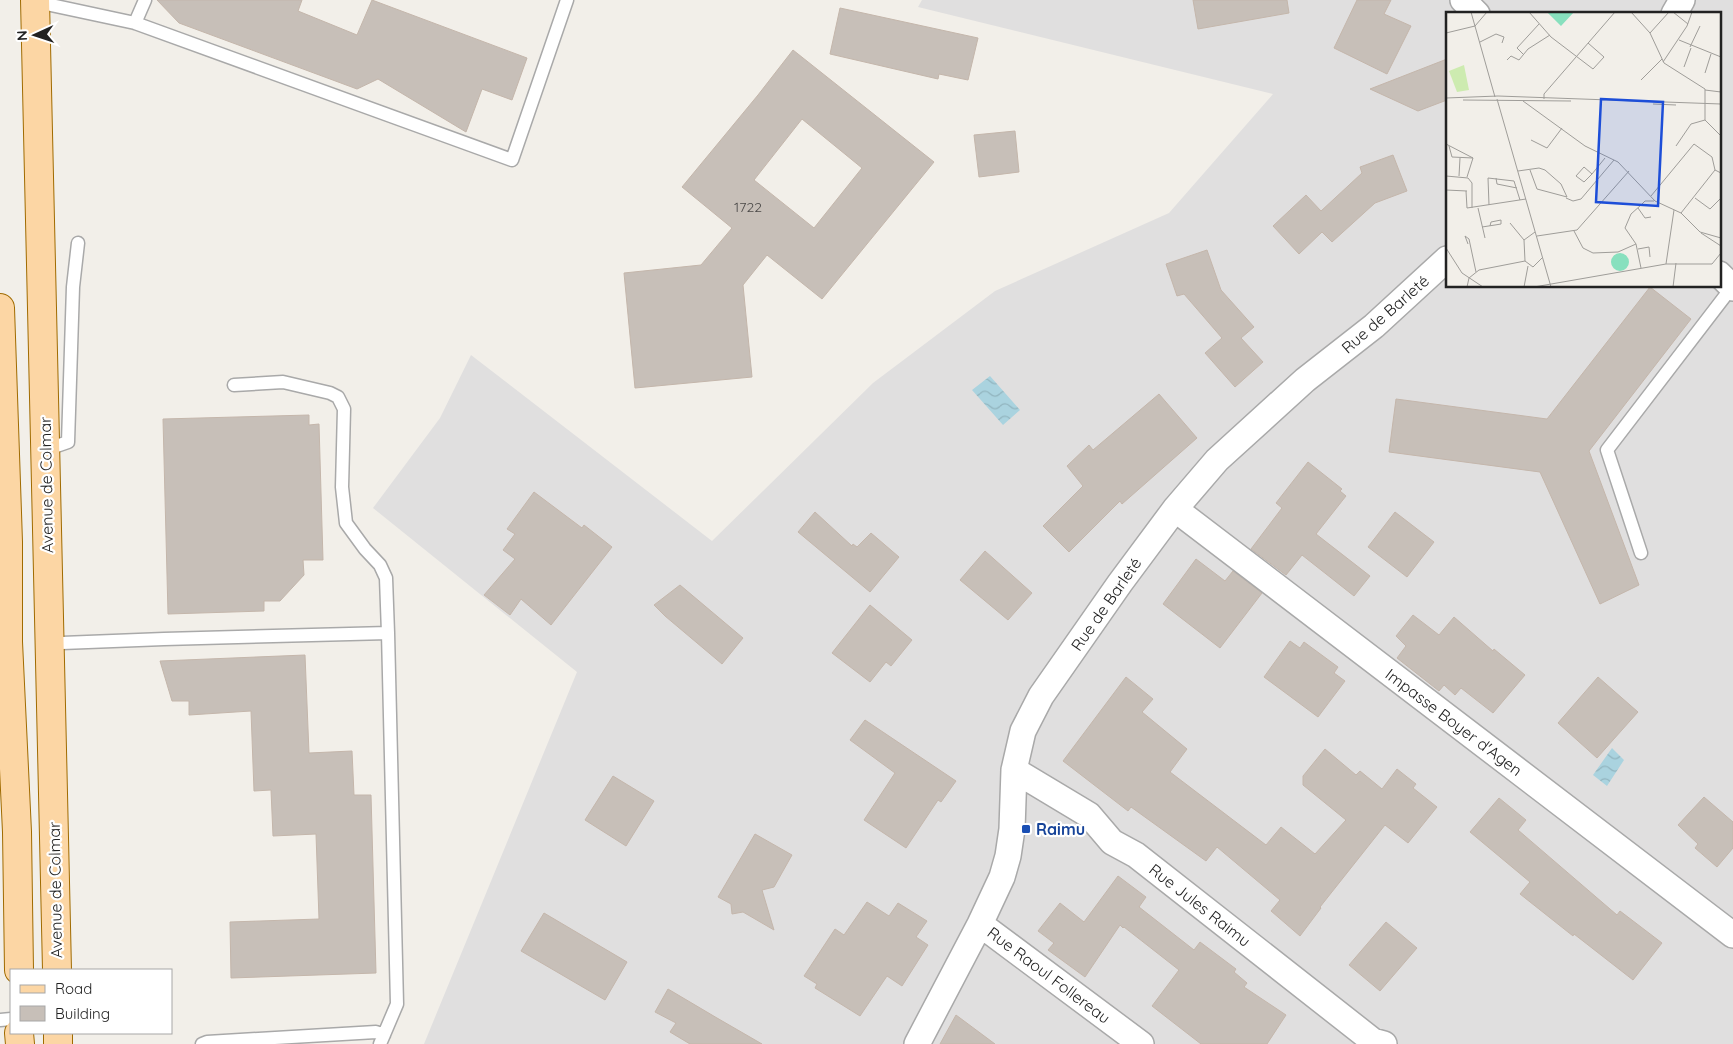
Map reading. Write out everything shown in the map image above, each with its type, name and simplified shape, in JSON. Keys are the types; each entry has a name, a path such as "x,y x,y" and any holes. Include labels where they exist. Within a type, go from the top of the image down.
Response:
{"main road":[{"name":"Avenue de Colmar","path":"35,2 57,969"},
{"path":"0,308 4,645 7,738 17,832 19,969"}],"street":[{"path":"1463,0 1475,12"},
{"path":"1675,12 1682,0"},
{"name":"Rue de Barleté","path":"917,1044 980,924 1002,877 1008,856 1012,828 1014,770 1023,731 1041,696 1174,509 1216,460 1305,380 1374,326 1446,260"},
{"name":"Impasse Boyer d'Agen","path":"1174,509 1733,934"},
{"name":"Rue Jules Raimu","path":"1014,770 1089,814 1112,842 1136,855 1373,1041 1384,1044"},
{"name":"Rue Raoul Follereau","path":"980,924 1141,1044"}],"lane":[{"path":"135,23 144,0"},
{"path":"35,2 135,23 512,160 567,0"},
{"path":"45,450 68,442 73,288 78,244"},
{"path":"1641,554 1607,450 1728,283"},
{"path":"202,1044 207,1042 251,1042 376,1032 382,1039 397,1004 386,578 380,565 365,549 346,523 342,487 344,409 338,397 330,393 283,382 234,385"},
{"path":"50,642 388,633"}],"shaded area":[{"path":"922,0 1733,0 1733,1044 424,1044 577,672 373,508 440,418 471,355 712,541 873,383 995,291 1169,213 1273,94 918,7"}],"water":[{"path":"990,376 1020,410 1003,425 972,390"},
{"path":"1612,748 1624,760 1607,786 1593,775"}],"building":[{"path":"157,0 302,0 298,11 357,35 372,0 527,58 512,100 482,89 466,132 378,79 357,89 179,23"},
{"path":"1193,0 1287,0 1289,13 1198,29"},
{"path":"1357,0 1391,0 1384,14 1411,26 1387,74 1334,48"},
{"path":"840,8 978,38 968,80 939,74 938,79 830,54"},
{"path":"793,50 934,162 822,299 767,255 743,285 752,377 635,388 624,273 701,265 732,228 682,187","holes":["802,119 862,168 814,228 754,180"]},
{"path":"1446,59 1446,100 1418,111 1370,89"},
{"path":"1015,131 1019,172 979,177 974,135"},
{"path":"1393,155 1407,191 1375,203 1332,242 1322,232 1299,254 1273,226 1306,195 1321,211 1362,173 1360,167"},
{"path":"1207,250 1221,290 1254,327 1241,338 1263,362 1235,387 1205,353 1222,338 1184,294 1177,296 1166,264"},
{"path":"1649,288 1691,319 1589,451 1639,585 1600,604 1540,472 1389,452 1396,399 1547,419"},
{"path":"1159,394 1197,438 1122,504 1120,501 1069,552 1043,526 1083,486 1067,466 1089,445 1093,450"},
{"path":"309,415 309,425 319,424 323,560 303,560 304,575 280,601 264,601 264,611 168,614 163,419"},
{"path":"1308,462 1342,489 1340,491 1346,496 1316,534 1370,576 1354,596 1302,555 1286,575 1251,549 1282,508 1276,503"},
{"path":"534,492 582,528 584,525 612,547 551,625 521,599 510,615 484,595 515,559 503,550 515,534 507,529"},
{"path":"815,512 852,546 853,544 857,547 871,533 899,557 870,592 798,532"},
{"path":"1395,512 1434,542 1407,577 1368,547"},
{"path":"985,551 1032,593 1008,620 960,580"},
{"path":"1196,559 1225,581 1233,571 1262,593 1220,648 1163,604"},
{"path":"680,585 743,638 722,664 654,605"},
{"path":"870,605 912,640 891,666 886,662 870,682 832,653"},
{"path":"1413,615 1439,635 1454,617 1493,651 1494,649 1525,675 1493,713 1461,688 1455,695 1444,685 1439,691 1397,658 1406,646 1396,636"},
{"path":"1290,641 1300,648 1304,642 1338,667 1334,673 1345,681 1318,717 1264,677"},
{"path":"305,655 309,753 352,751 354,795 371,795 376,973 231,978 230,922 319,919 316,834 273,836 271,790 254,791 251,711 189,715 189,701 172,701 160,661"},
{"path":"1126,677 1153,699 1142,712 1187,749 1170,772 1266,845 1281,827 1315,854 1346,820 1303,785 1303,776 1325,749 1356,775 1360,771 1382,789 1397,769 1416,784 1413,788 1437,807 1408,843 1385,825 1320,907 1300,936 1271,911 1280,900 1217,847 1206,861 1131,807 1128,811 1063,761"},
{"path":"1598,677 1638,712 1597,758 1558,723"},
{"path":"865,720 956,781 941,802 938,800 906,848 864,820 895,773 850,740"},
{"path":"613,776 654,801 626,846 585,820"},
{"path":"1704,797 1733,822 1733,848 1717,867 1695,848 1698,844 1678,825"},
{"path":"1499,798 1526,820 1518,830 1617,915 1620,911 1662,943 1633,980 1520,894 1530,882 1470,832"},
{"path":"755,834 792,855 774,887 762,890 774,930 743,912 732,914 731,904 718,897"},
{"path":"1118,876 1146,897 1139,907 1194,950 1200,942 1236,969 1234,972 1247,983 1244,987 1286,1015 1267,1044 1201,1044 1152,1006 1179,970 1120,925 1085,977 1048,950 1054,943 1038,931 1060,903 1084,922"},
{"path":"867,902 889,916 898,903 927,921 916,937 928,945 902,986 887,976 860,1016 815,988 817,984 804,976 835,929 844,935"},
{"path":"544,913 627,962 605,1000 521,951"},
{"path":"1386,922 1417,948 1380,991 1349,965"},
{"path":"668,989 762,1044 690,1044 670,1032 676,1023 655,1012"},
{"path":"956,1015 995,1044 940,1044"}],"place":[{"name":"Raimu","path":"1026,829"}]}
